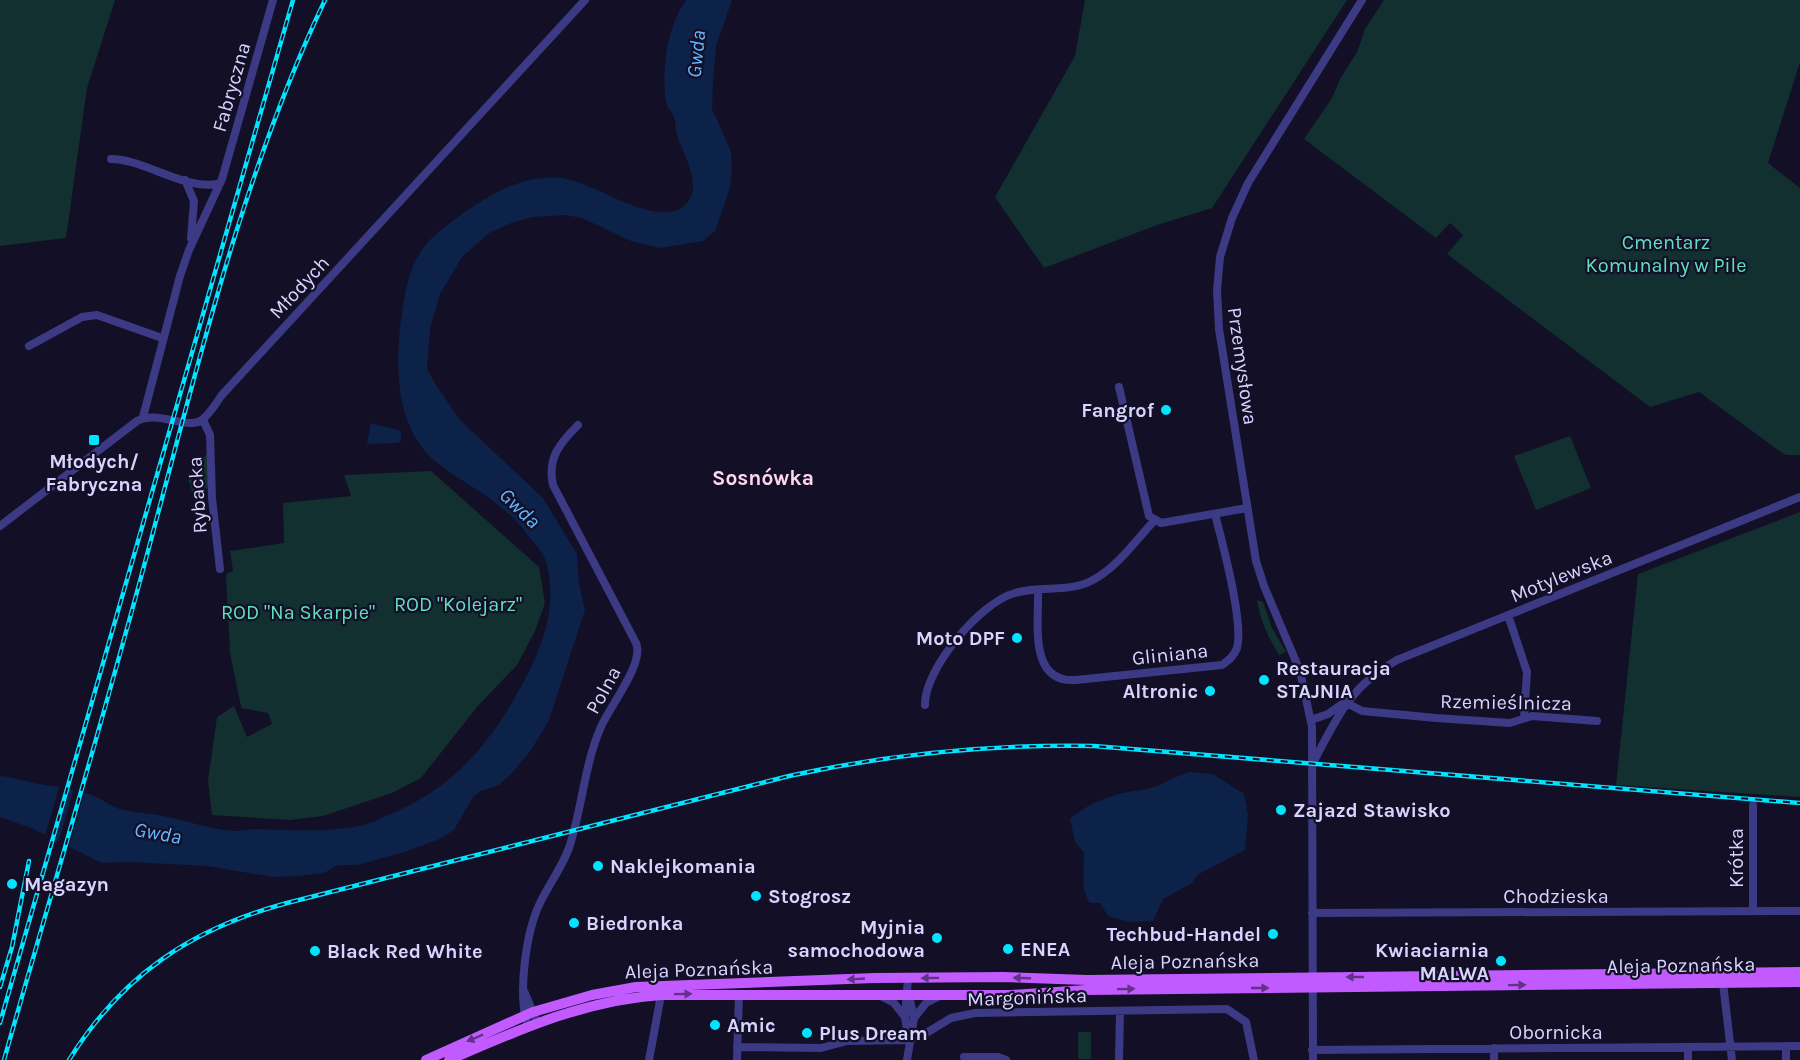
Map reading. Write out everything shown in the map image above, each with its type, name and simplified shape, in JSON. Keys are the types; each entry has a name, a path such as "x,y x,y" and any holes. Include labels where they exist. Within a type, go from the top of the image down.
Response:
{"main road":[{"name":"Aleja Poznańska","path":"449,1060 531,1019 593,1005 661,995 971,995 1311,983 1800,972"},
{"name":"Aleja Poznańska","path":"426,1060 592,995 646,986 994,977 1311,983 1800,982"},
{"path":"971,995 989,988 994,977"}],"street":[{"name":"Fabryczna","path":"143,417 162,338 189,250 220,183 273,0"},
{"name":"Młodych","path":"203,420 221,396 585,0"},
{"name":"Przemysłowa","path":"1313,763 1311,723 1298,664 1259,572 1219,329 1217,290 1220,257 1232,218 1248,183 1362,0"},
{"path":"111,159 127,160 208,186 220,183"},
{"name":"Fabryczna","path":"185,180 195,207 189,250"},
{"path":"29,346 82,316 97,315 162,338"},
{"path":"1119,387 1146,511 1155,521 1161,523 1247,508"},
{"path":"0,526 143,417 160,416 193,423 203,420"},
{"name":"Rybacka","path":"203,420 210,435 212,498 220,569"},
{"name":"Polna","path":"531,1019 524,988 529,938 536,913 569,848 585,778 601,728 639,657 636,643 553,485 551,470 555,452 578,425"},
{"name":"Motylewska","path":"1311,723 1345,702 1368,679 1397,660 1800,497"},
{"name":"Gliniana","path":"1038,591 1042,662 1049,673 1059,678 1076,680 1222,665 1233,656 1238,640 1234,600 1215,514"},
{"path":"925,705 929,680 977,615 998,599 1017,592 1070,588 1092,580 1111,567 1155,521"},
{"path":"1508,615 1526,663 1524,718"},
{"name":"Motylewska","path":"1313,1060 1310,815 1313,763 1345,702"},
{"name":"Rzemieślnicza","path":"1345,702 1362,711 1436,718 1510,723 1524,718 1597,722"},
{"path":"1311,723 1319,729 1330,728"},
{"name":"Krótka","path":"1753,805 1753,911"},
{"name":"Chodzieska","path":"1312,913 1800,911"},
{"path":"907,1060 908,978"},
{"path":"1723,983 1732,1060"},
{"path":"736,1060 739,994"},
{"path":"649,1060 661,995"},
{"path":"909,1017 926,1003 942,995"},
{"path":"880,996 894,1003 909,1017"},
{"name":"Margonińska","path":"737,1047 821,1048 847,1041 909,1041 951,1018 968,1014 1230,1010 1246,1022 1254,1060"},
{"path":"1119,1060 1120,1011"},
{"path":"1786,1046 1786,1060"},
{"name":"Obornicka","path":"1312,1050 1800,1046"},
{"path":"1688,1047 1688,1060"},
{"path":"1494,1048 1494,1060"},
{"path":"1585,1048 1585,1060"},
{"path":"964,1057 998,1057 1006,1060"}],"green space":[{"path":"0,0 115,0 87,88 66,238 0,246"},
{"path":"1085,0 1347,0 1212,208 1157,225 1044,268 995,197 1075,56"},
{"name":"Cmentarz Komunalny w Pile","path":"1384,0 1800,0 1800,62 1768,163 1800,188 1800,455 1786,455 1699,392 1650,407 1447,254 1463,235 1450,223 1436,238 1304,139 1332,98 1340,79 1357,52 1365,29"},
{"path":"1570,436 1591,488 1536,510 1514,456"},
{"path":"207,453 208,487 201,494 193,494 188,479"},
{"name":"ROD \"Kolejarz\"","path":"431,471 539,567 545,603 535,631 517,665 477,707 421,778 392,793 323,816 290,820 212,815 208,781 217,717 234,706 247,737 272,724 268,713 242,708 240,702 230,653 226,574 233,571 230,551 284,543 283,503 351,496 344,475"},
{"path":"1800,512 1800,797 1616,785 1638,574"},
{"path":"1257,600 1263,602 1272,628 1286,652 1279,655 1275,648 1262,621"},
{"path":"1078,1032 1091,1032 1091,1059 1078,1059"}],"water":[{"name":"Gwda","path":"686,0 732,0 716,46 713,81 712,109 731,151 732,172 729,191 715,231 703,241 660,248 631,241 582,218 565,215 532,217 511,223 489,233 462,257 440,294 430,329 427,369 436,385 460,420 543,498 577,554 579,584 585,610 549,720 531,750 512,773 499,785 481,791 473,797 454,830 442,838 402,853 357,865 338,865 324,873 299,876 273,877 207,866 102,863 31,828 0,817 0,776 80,791 123,810 226,830 350,828 374,821 429,794 460,769 487,740 510,706 536,655 548,619 550,581 542,554 515,519 495,502 440,465 423,448 411,428 403,406 398,357 403,308 410,273 425,245 458,217 494,194 533,179 562,178 575,181 624,202 658,212 672,212 684,206 693,189 693,179 678,139 672,112 667,105 664,76 670,35"},
{"path":"371,423 401,431 401,441 367,444"},
{"path":"1189,772 1213,774 1244,794 1248,815 1245,850 1197,875 1192,883 1163,899 1153,921 1129,922 1108,916 1100,903 1090,903 1087,898 1083,879 1084,853 1075,842 1070,819 1103,799 1146,789"}],"pier":[{"path":"60,784 70,787 54,843 44,839"},
{"path":"74,788 85,791 68,849 58,844"}],"railway":[{"path":"0,1023 293,0"},
{"path":"4,1060 113,678 224,271 269,134 325,0"},
{"path":"69,1060 112,1003 162,959 190,942 252,914 287,903 789,776 902,756 978,749 1094,746 1800,803"},
{"path":"0,987 12,947 29,861"}],"place":[{"name":"Fangrof","path":"1166,410"},
{"name":"Młodych/ Fabryczna","path":"94,440"},
{"name":"Moto DPF","path":"1017,638"},
{"name":"Restauracja STAJNIA","path":"1264,680"},
{"name":"Altronic","path":"1210,691"},
{"name":"Zajazd Stawisko","path":"1281,810"},
{"name":"Naklejkomania","path":"598,866"},
{"name":"Magazyn","path":"12,884"},
{"name":"Stogrosz","path":"756,896"},
{"name":"Biedronka","path":"574,923"},
{"name":"Techbud-Handel","path":"1273,934"},
{"name":"Myjnia samochodowa","path":"937,938"},
{"name":"ENEA","path":"1008,949"},
{"name":"Black Red White","path":"315,951"},
{"name":"Kwiaciarnia MALWA","path":"1501,961"},
{"name":"Amic","path":"715,1025"},
{"name":"Plus Dream","path":"807,1033"}],"district":[{"name":"Sosnówka","path":"763,478"}],"park label":[{"name":"ROD \"Na Skarpie\"","path":"298,612"}]}
